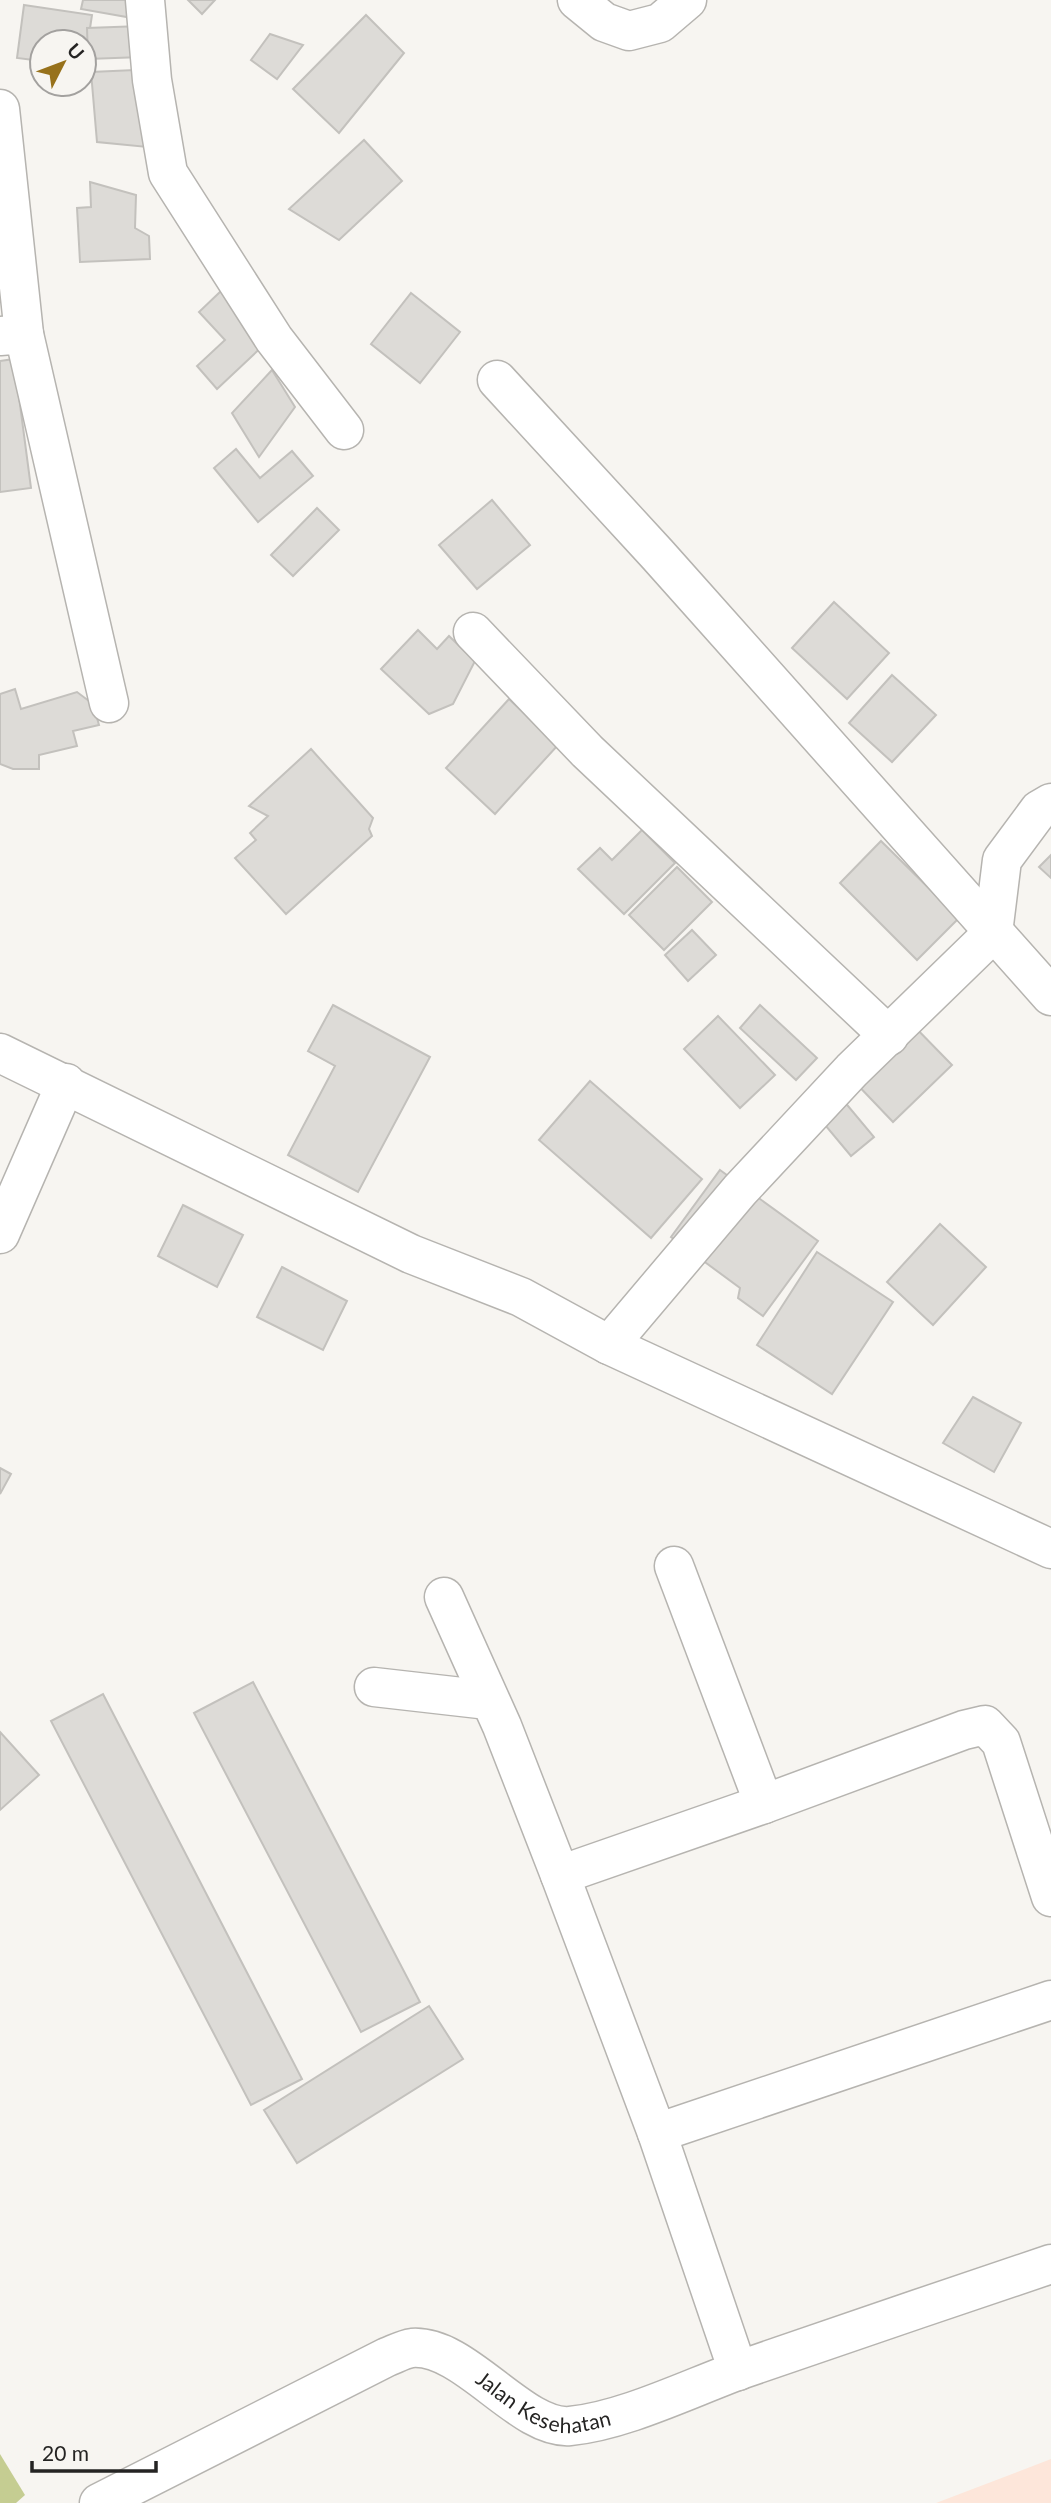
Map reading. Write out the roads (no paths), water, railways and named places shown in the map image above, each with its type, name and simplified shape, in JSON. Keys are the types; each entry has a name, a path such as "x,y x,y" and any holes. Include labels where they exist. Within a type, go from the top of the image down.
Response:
{"street":[{"path":"145,0 152,80 168,173 274,339 344,430"},
{"path":"577,0 604,22 629,31 660,23 687,0"},
{"path":"0,110 12,335 109,703"},
{"path":"497,380 657,554 1051,996"},
{"path":"473,632 587,751 889,1036"},
{"path":"610,1345 740,1190 852,1070 993,933 1002,860 1039,810 1051,803"},
{"path":"0,1053 411,1254 521,1297 610,1345 1051,1549"},
{"path":"0,1234 66,1083"},
{"path":"674,1566 764,1804"},
{"path":"444,1597 488,1700 502,1726 560,1875 657,2133 738,2371"},
{"path":"373,1687 488,1700"},
{"path":"560,1875 964,1730 985,1725 1001,1742 1051,1897"},
{"path":"657,2133 1051,2000"},
{"name":"Jalan Kesehatan","path":"99,2503 375,2363 410,2348 432,2349 486,2381 538,2419 565,2426 595,2423 1051,2264"}]}
